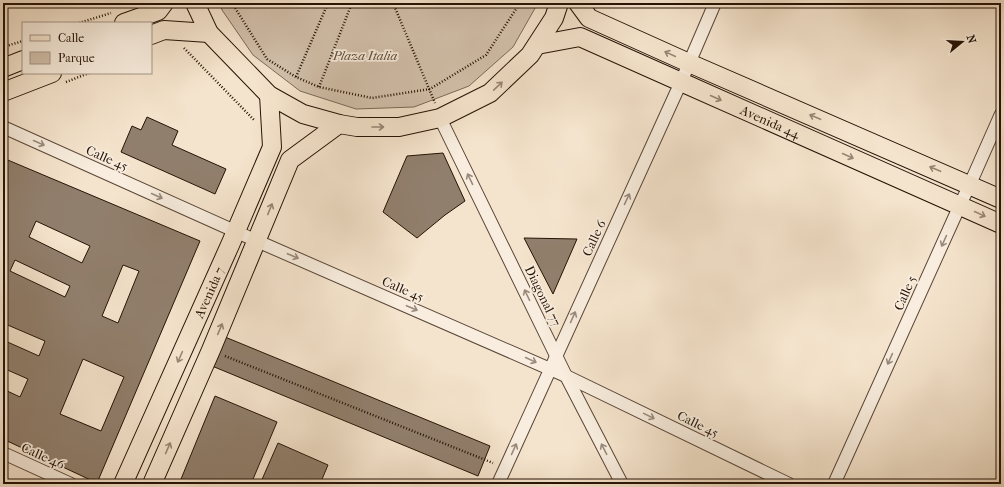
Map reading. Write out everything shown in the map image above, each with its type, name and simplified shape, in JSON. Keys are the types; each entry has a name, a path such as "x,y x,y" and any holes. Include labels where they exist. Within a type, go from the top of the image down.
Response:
{"main road":[{"path":"127,22 158,10 164,3"},
{"path":"196,3 208,33 269,95 303,114 339,124 357,127 399,128 440,118 490,93 530,55 554,18 559,3"},
{"name":"Avenida 44","path":"578,3 589,18 689,63 970,184 1001,199"},
{"path":"152,35 164,30 208,33"},
{"name":"Avenida 44","path":"537,45 580,37 1001,224"},
{"path":"3,68 22,60"},
{"path":"3,92 49,74"},
{"name":"Avenida 7","path":"123,484 236,232 272,147 269,95"},
{"name":"Avenida 7","path":"152,484 211,350 290,160 339,124"}],"street":[{"name":"Calle 6","path":"498,484 715,3"},
{"name":"Calle 5","path":"834,484 1001,114"},
{"name":"Diagonal 77","path":"440,118 566,376 622,484"},
{"name":"Calle 45","path":"3,127 236,232 551,369 789,484"},
{"name":"Calle 46","path":"3,453 71,484"}],"path":[{"path":"232,3 267,59 296,77 319,87 372,98 430,89 486,55 520,3"},
{"path":"296,77 328,3"},
{"path":"319,87 352,3"},
{"path":"393,3 430,89 440,118"},
{"path":"3,47 22,41"},
{"path":"183,47 253,118 256,126"},
{"path":"211,350 505,467"}],"green space":[{"name":"Plaza Italia","path":"220,3 538,3 513,47 469,86 414,107 356,109 300,91 253,55 222,10"}],"building":[{"path":"147,117 178,131 172,145 226,169 215,194 121,152 132,126 141,130"},
{"path":"443,153 465,201 417,238 383,212 407,156"},
{"path":"3,158 200,241 97,483 3,439 3,389 20,397 28,379 3,368 3,340 39,356 45,341 3,323","holes":["36,221 90,246 82,263 29,237","15,260 70,286 65,297 10,271","123,265 139,271 118,323 102,316","83,359 124,377 101,431 60,414"]},
{"path":"524,238 577,239 553,294"},
{"path":"225,337 490,446 478,476 212,366"},
{"path":"215,396 277,422 251,484 179,484"},
{"path":"278,443 328,465 320,484 260,484"}]}
